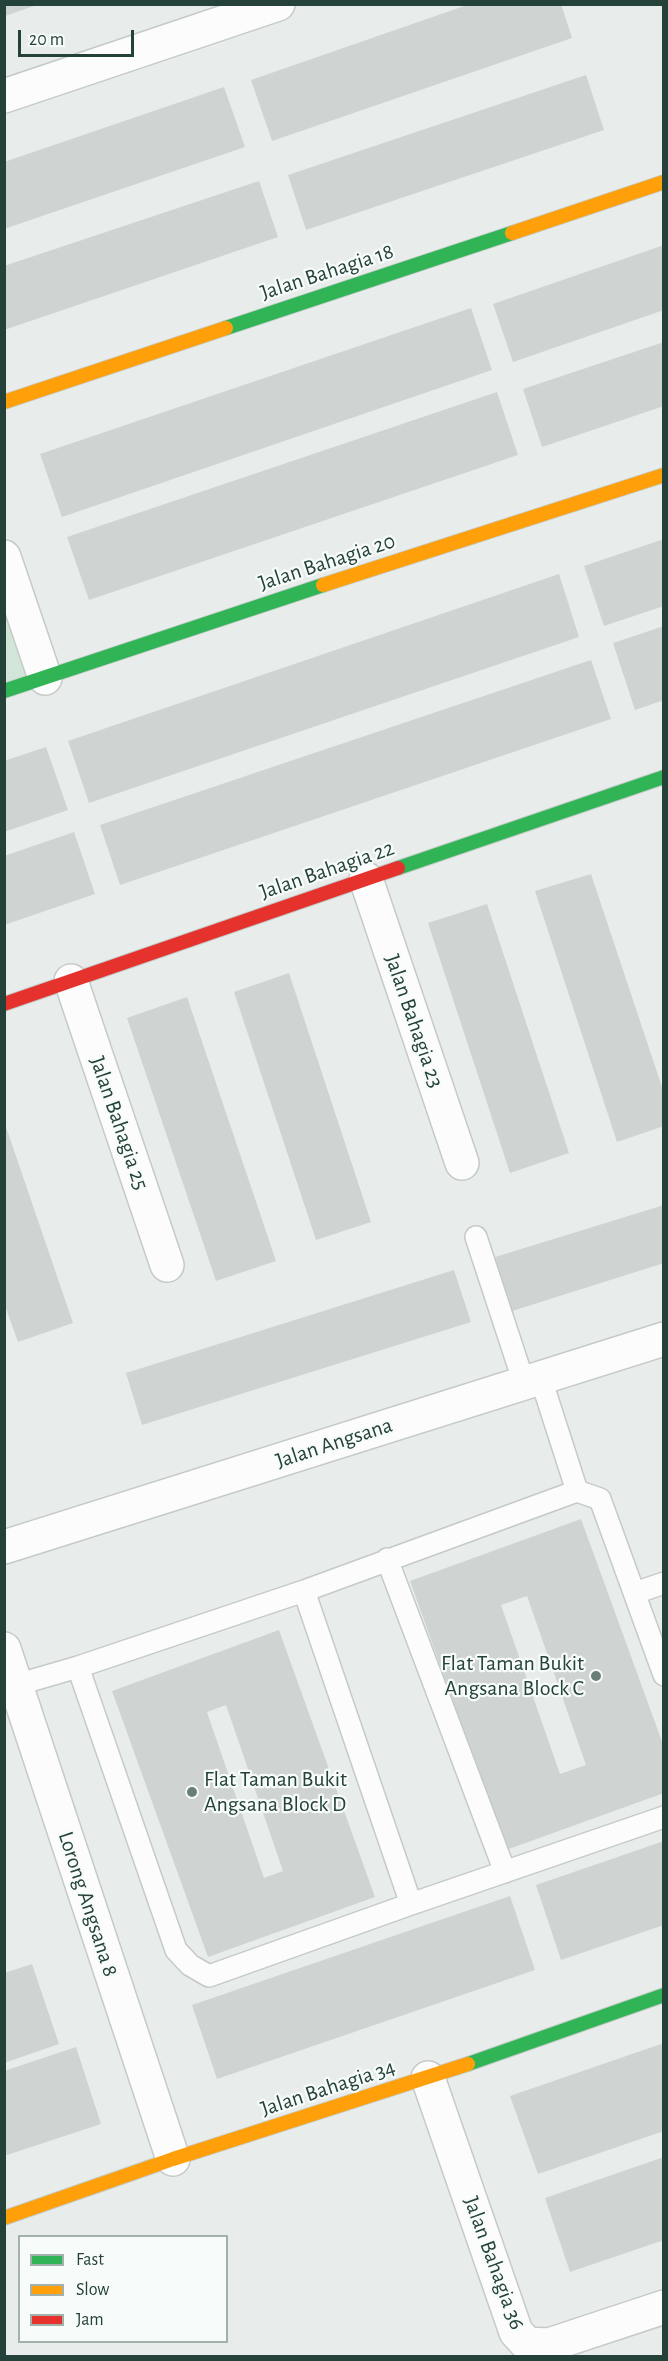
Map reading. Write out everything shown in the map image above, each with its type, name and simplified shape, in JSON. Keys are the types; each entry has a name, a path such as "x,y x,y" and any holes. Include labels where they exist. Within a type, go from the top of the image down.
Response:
{"street":[{"path":"4,96 278,4"},
{"name":"Jalan Bahagia 18","path":"4,402 663,182"},
{"name":"Jalan Bahagia 20","path":"4,691 663,475"},
{"path":"4,557 45,678"},
{"name":"Jalan Bahagia 22","path":"4,1004 663,777"},
{"name":"Jalan Bahagia 23","path":"366,879 462,1163"},
{"name":"Jalan Bahagia 25","path":"71,981 167,1264"},
{"name":"Jalan Angsana","path":"4,1547 663,1339"},
{"name":"Lorong Angsana 8","path":"4,1649 172,2159"},
{"name":"Jalan Bahagia 34","path":"4,2218 172,2159 428,2078 663,1995"},
{"name":"Jalan Bahagia 36","path":"428,2078 516,2332 526,2344 549,2345 663,2307"}],"lane":[{"path":"476,1237 577,1491"},
{"path":"16,1685 78,1667 304,1591 577,1491 600,1499 663,1675"},
{"path":"387,1559 505,1872"},
{"path":"635,1593 663,1583"},
{"path":"304,1591 411,1904"},
{"path":"78,1667 176,1950 190,1965 209,1976 663,1817"}],"green space":[{"path":"4,607 29,679 4,687"}],"building":[{"path":"5,4 37,4 37,5 5,16"},
{"path":"470,4 561,4 572,38 272,141 251,80"},
{"path":"586,75 604,130 306,230 288,175"},
{"path":"224,87 245,147 4,229 4,162"},
{"path":"259,181 278,237 4,330 4,266"},
{"path":"664,245 664,310 513,362 493,304"},
{"path":"471,308 492,370 62,517 40,454"},
{"path":"664,342 664,406 542,447 523,389"},
{"path":"497,392 518,455 89,600 67,537"},
{"path":"664,539 664,606 604,626 584,566"},
{"path":"559,574 579,637 89,803 68,741"},
{"path":"664,626 664,700 635,710 613,643"},
{"path":"591,660 611,719 120,885 100,825"},
{"path":"46,747 68,810 4,832 4,761"},
{"path":"74,832 95,894 4,925 4,856"},
{"path":"591,874 664,1093 664,1126 617,1142 535,891"},
{"path":"487,904 569,1153 510,1173 428,923"},
{"path":"289,973 371,1222 316,1240 234,992"},
{"path":"187,997 276,1261 216,1281 127,1018"},
{"path":"4,1121 73,1323 18,1342 4,1303"},
{"path":"664,1205 664,1263 509,1312 492,1258"},
{"path":"454,1270 471,1322 142,1425 126,1373"},
{"name":"Flat Taman Bukit Angsana Block C","path":"581,1519 664,1747 664,1793 506,1850 410,1581","holes":["527,1596 586,1765 560,1774 501,1605"]},
{"name":"Flat Taman Bukit Angsana Block D","path":"279,1630 375,1897 208,1957 112,1691","holes":["226,1705 283,1871 264,1878 207,1712"]},
{"path":"664,1841 664,1925 561,1960 536,1885"},
{"path":"510,1896 535,1970 217,2079 192,2005"},
{"path":"32,1964 59,2044 4,2063 4,1973"},
{"path":"664,2043 664,2131 538,2174 510,2096"},
{"path":"76,2047 101,2124 4,2156 4,2071"},
{"path":"664,2157 664,2240 570,2272 545,2198"}],"traffic: fast":[{"path":"226,328 512,233"},
{"path":"4,691 323,585"},
{"path":"398,868 664,777"},
{"path":"468,2064 664,1995"}],"traffic: slow":[{"path":"512,233 664,182"},
{"path":"4,402 226,328"},
{"path":"323,585 664,475"},
{"path":"4,2218 173,2159 468,2064"}],"traffic: jam":[{"path":"4,1004 398,868"}],"place":[{"name":"Flat Taman Bukit Angsana Block C","path":"596,1676"},
{"name":"Flat Taman Bukit Angsana Block D","path":"192,1792"}]}
